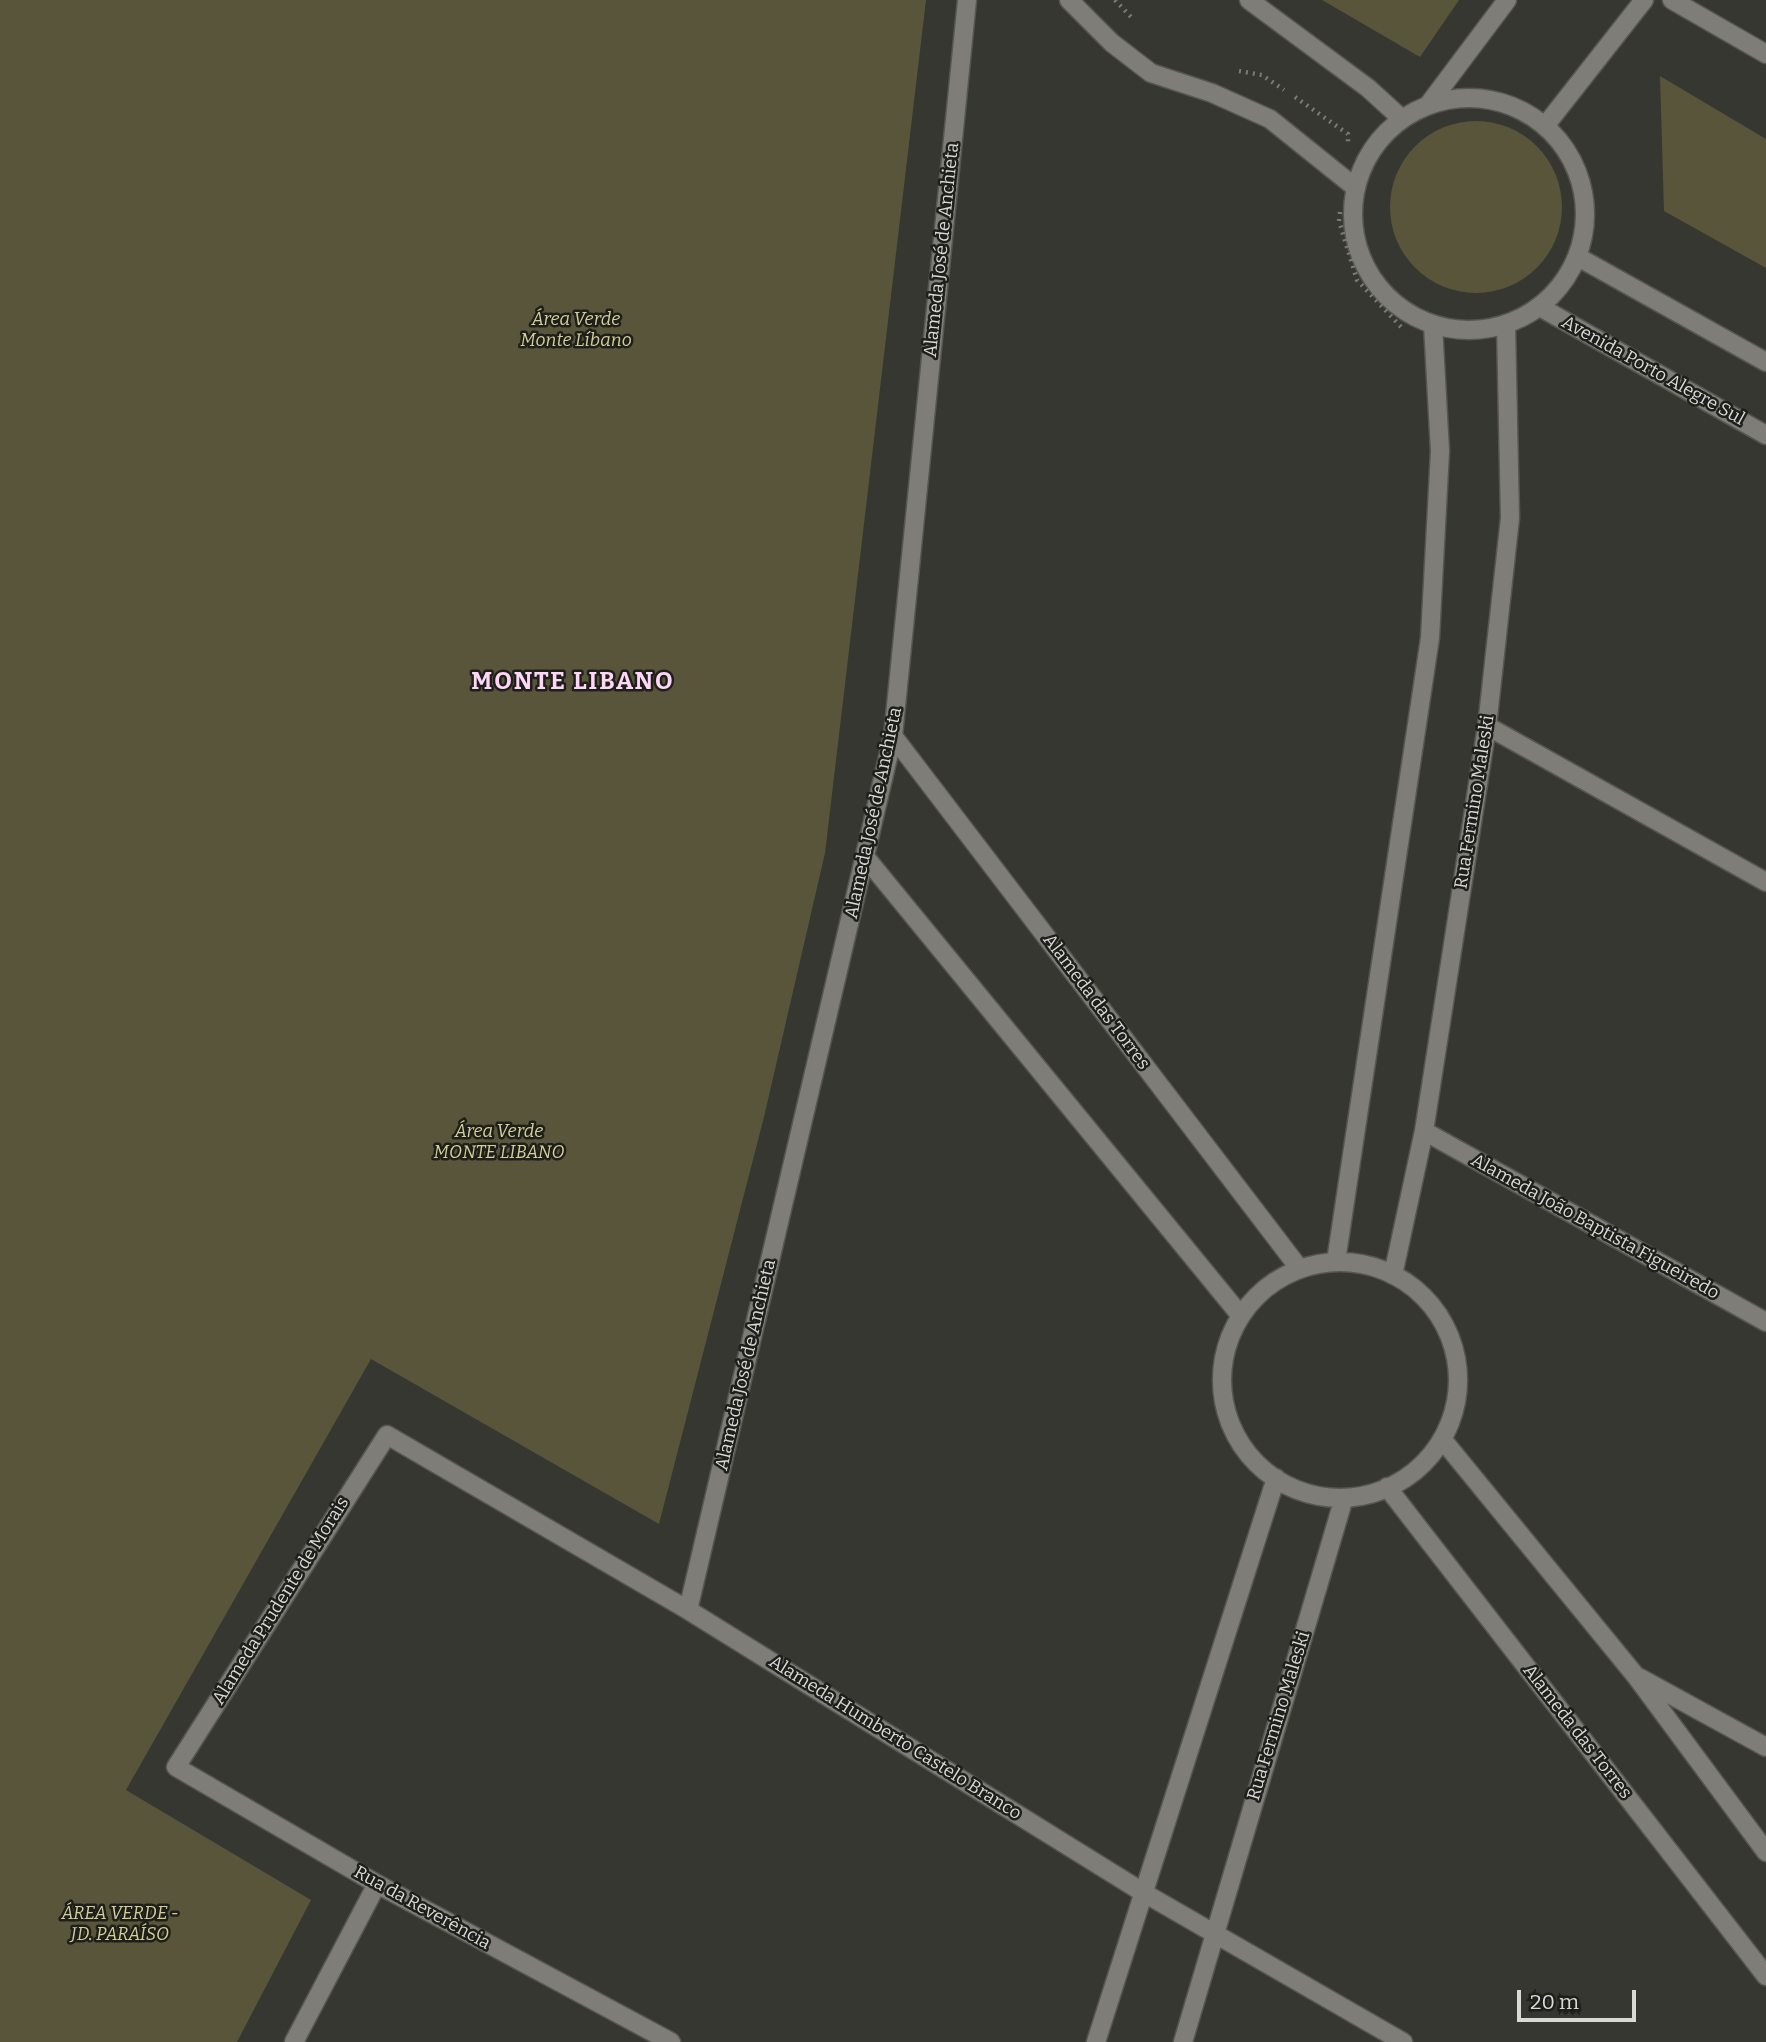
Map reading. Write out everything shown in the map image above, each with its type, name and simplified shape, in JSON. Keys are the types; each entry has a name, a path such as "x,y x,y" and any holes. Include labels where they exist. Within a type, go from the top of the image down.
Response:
{"street":[{"name":"Alameda José de Anchieta","path":"688,1610 894,736 967,0"},
{"path":"1069,0 1112,43 1150,73 1212,93 1270,119 1351,184"},
{"path":"1249,0 1368,88 1402,119"},
{"path":"1429,104 1507,0"},
{"path":"1545,126 1644,0"},
{"path":"1672,0 1766,54"},
{"path":"1460,98 1490,99 1520,109 1545,126 1568,153 1582,186 1586,222 1578,257 1562,285 1540,307 1524,318 1482,330 1434,332 1381,290 1364,263 1355,232 1351,184 1379,140 1402,119 1429,104 1460,98"},
{"path":"1578,257 1766,362"},
{"name":"Avenida Porto Alegre Sul","path":"1540,307 1766,435"},
{"name":"Rua Fermino Maleski","path":"1393,1275 1424,1131 1487,726 1510,519 1506,325"},
{"path":"1336,1261 1430,638 1440,451 1434,332"},
{"path":"1487,726 1766,882"},
{"name":"Alameda das Torres","path":"894,736 1299,1268"},
{"path":"866,858 1241,1316"},
{"name":"Alameda João Baptista Figueiredo","path":"1424,1131 1766,1322"},
{"path":"1336,1261 1374,1266 1408,1283 1435,1310 1453,1343 1459,1381 1453,1419 1434,1452 1405,1480 1368,1496 1328,1499 1289,1487 1256,1463 1233,1430 1223,1391 1226,1350 1241,1316 1266,1287 1299,1268 1336,1261"},
{"name":"Alameda Humberto Castelo Branco","path":"387,1435 688,1610 1144,1893 1403,2042"},
{"name":"Alameda Prudente de Morais","path":"176,1767 387,1435"},
{"path":"1441,1439 1635,1675 1766,1852"},
{"path":"1096,2042 1276,1478"},
{"name":"Alameda das Torres","path":"1387,1487 1766,1976"},
{"name":"Rua Fermino Maleski","path":"1183,2042 1344,1498"},
{"path":"1635,1675 1766,1747"},
{"name":"Rua da Reverência","path":"176,1767 377,1884 671,2042"},
{"path":"294,2042 377,1884"}],"path":[{"path":"1115,0 1124,7 1138,27"},
{"path":"1236,70 1262,75 1348,134 1351,184 1339,220 1357,280 1411,337 1434,332"}],"green space":[{"path":"0,0 926,0 825,853 764,1117 659,1524 371,1359 126,1790 311,1900 237,2042 0,2042"},
{"path":"1322,0 1459,0 1420,57"},
{"path":"1660,76 1766,139 1766,268 1664,211"},
{"path":"1476,121 1509,127 1537,146 1556,174 1562,207 1556,240 1537,268 1509,287 1476,293 1443,287 1415,268 1396,240 1390,207 1396,174 1415,146 1443,127"}],"district":[{"name":"MONTE LIBANO","path":"573,682"}],"park label":[{"name":"Área Verde Monte Líbano","path":"576,330"},
{"name":"Área Verde MONTE LIBANO","path":"499,1142"},
{"name":"ÁREA VERDE - JD. PARAÍSO","path":"120,1924"}]}
